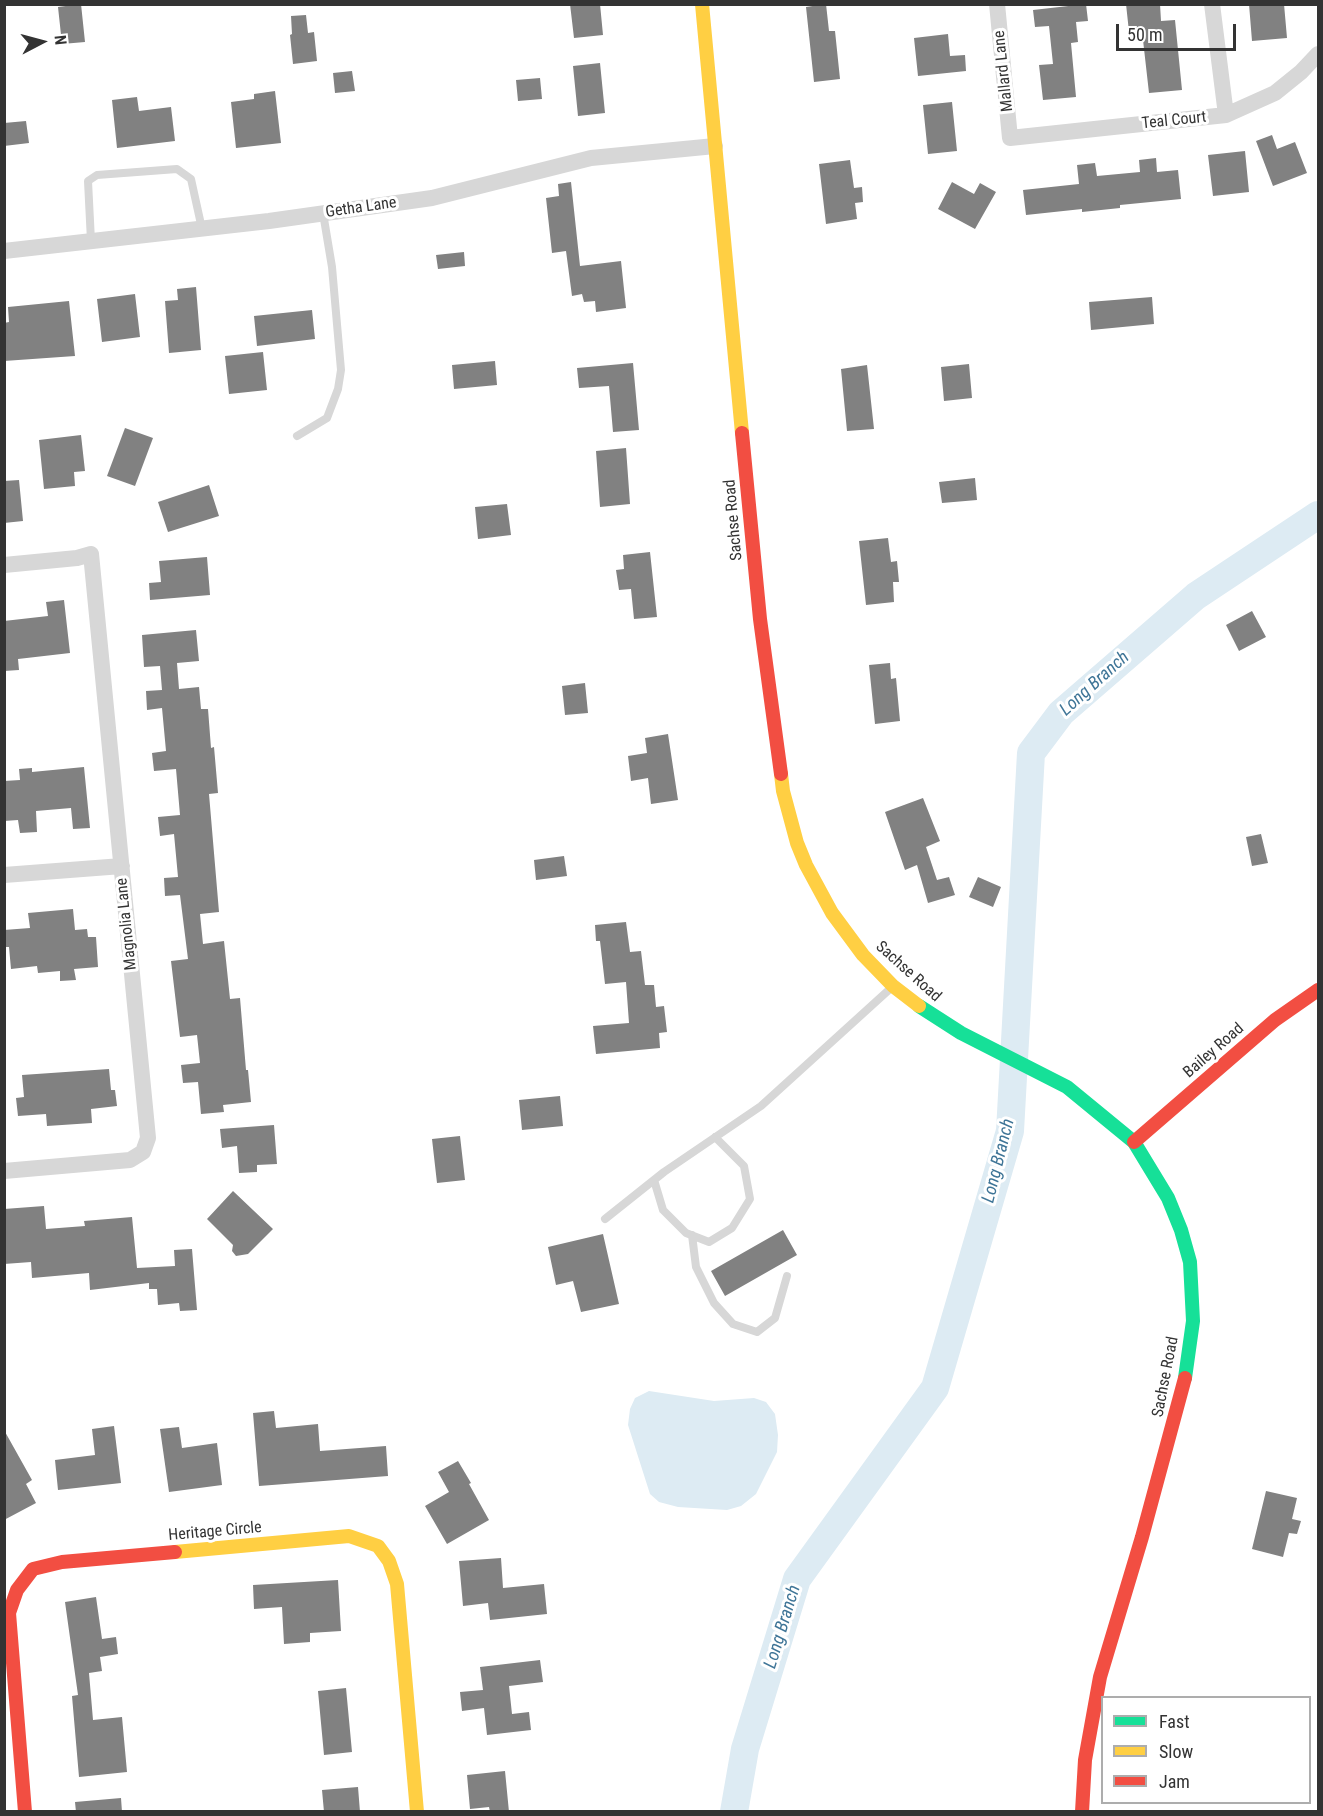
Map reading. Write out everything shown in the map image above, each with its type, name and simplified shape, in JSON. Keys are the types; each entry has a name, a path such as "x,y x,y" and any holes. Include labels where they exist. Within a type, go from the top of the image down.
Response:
{"main road":[{"name":"Sachse Road","path":"702,4 760,619 783,790 797,843 832,914 863,955 893,986 931,1015 976,1041 1067,1087 1134,1142 1168,1198 1181,1230 1190,1262 1193,1321 1188,1368 1100,1677 1085,1760 1082,1812"},
{"name":"Bailey Road","path":"1134,1142 1275,1020 1318,990"},
{"name":"Heritage Circle","path":"25,1812 9,1613 17,1590 33,1569 62,1562 350,1536 378,1546 389,1561 397,1584 417,1812"}],"street":[{"name":"Mallard Lane","path":"997,4 1010,138"},
{"path":"1212,4 1226,115"},
{"name":"Teal Court","path":"1010,138 1226,115 1275,93 1301,72 1318,54"},
{"name":"Getha Lane","path":"4,251 201,229 432,198 591,158 715,146"},
{"name":"Magnolia Lane","path":"4,565 78,558 91,554 148,1138 142,1152 130,1160 4,1171"},
{"path":"4,875 122,866"}],"lane":[{"path":"91,241 88,181 98,175 177,169 191,179 201,229"},
{"path":"297,435 327,418 338,390 341,370 332,267 323,213"},
{"path":"604,1219 654,1180 761,1106 893,986"},
{"path":"654,1180 663,1210 686,1233 709,1242 732,1228 750,1199 744,1166 715,1137"},
{"path":"692,1235 696,1267 714,1303 733,1324 757,1332 775,1318 787,1276"}],"shaded area":[{"path":"649,1391 714,1401 754,1398 766,1402 775,1414 778,1435 777,1452 756,1494 741,1506 727,1510 678,1507 659,1502 650,1494 628,1425 630,1409 635,1398"}],"building":[{"path":"81,4 85,42 62,44 58,7"},
{"path":"570,4 600,4 603,35 574,38"},
{"path":"826,4 829,31 835,31 840,79 814,82 806,7"},
{"path":"1086,4 1088,21 1076,22 1078,42 1071,43 1076,97 1043,100 1039,65 1053,64 1049,26 1035,27 1033,10"},
{"path":"1126,4 1160,4 1161,21 1175,20 1182,90 1149,93 1143,40 1130,41"},
{"path":"1249,4 1284,4 1287,38 1252,41"},
{"path":"306,15 308,33 314,32 317,61 293,64 291,16"},
{"path":"948,34 950,56 965,55 966,71 918,76 914,38"},
{"path":"600,63 605,113 578,116 573,66"},
{"path":"352,71 355,91 335,93 333,73"},
{"path":"540,78 542,99 518,101 516,80"},
{"path":"275,91 281,143 236,148 231,102 254,99 254,94"},
{"path":"137,97 139,111 171,107 175,141 117,148 112,100"},
{"path":"952,102 957,151 928,154 923,105"},
{"path":"26,121 29,143 4,146 4,123"},
{"path":"1272,135 1277,149 1295,142 1307,173 1273,186 1256,141"},
{"path":"1245,151 1249,192 1213,196 1208,155"},
{"path":"1156,158 1157,172 1178,170 1181,199 1120,205 1120,208 1082,212 1082,209 1026,215 1023,190 1079,184 1077,165 1095,163 1097,176 1140,172 1139,160"},
{"path":"850,160 854,188 862,187 863,202 855,203 857,219 826,224 819,164"},
{"path":"571,182 580,266 621,261 626,308 596,312 595,301 584,302 582,294 572,296 566,251 552,253 546,198 559,196 558,184"},
{"path":"952,182 974,194 980,183 996,192 975,229 938,209"},
{"path":"464,252 465,266 438,269 436,255"},
{"path":"196,287 201,350 169,353 165,301 178,300 177,289"},
{"path":"135,294 140,337 102,342 97,299"},
{"path":"1152,297 1154,324 1091,330 1089,302"},
{"path":"69,301 75,356 4,361 4,323 9,322 8,307"},
{"path":"312,310 315,339 257,346 254,316"},
{"path":"263,352 267,390 229,394 225,356"},
{"path":"495,361 497,385 454,389 452,365"},
{"path":"633,363 639,430 613,432 609,386 579,388 577,368"},
{"path":"969,364 972,398 944,401 941,367"},
{"path":"867,365 874,429 847,431 841,369"},
{"path":"125,428 153,438 135,486 107,476"},
{"path":"81,435 85,471 74,472 75,486 44,489 39,440"},
{"path":"626,448 630,504 600,507 596,451"},
{"path":"975,478 977,500 942,503 939,482"},
{"path":"19,480 23,521 4,523 4,481"},
{"path":"209,485 219,516 168,532 158,502"},
{"path":"507,504 511,535 478,539 475,507"},
{"path":"888,538 891,562 897,561 899,582 893,582 894,602 866,605 859,541"},
{"path":"650,552 657,617 634,619 631,589 619,590 616,570 624,569 623,555"},
{"path":"207,557 210,595 150,600 149,583 161,582 159,561"},
{"path":"64,600 70,653 18,659 19,670 4,671 4,621 48,616 46,602"},
{"path":"1252,611 1266,637 1239,651 1226,625"},
{"path":"196,630 199,661 177,663 179,689 199,687 201,709 208,709 211,748 214,747 218,793 209,794 219,912 200,914 203,944 224,941 230,999 240,998 251,1102 223,1105 224,1112 201,1114 198,1082 183,1083 181,1065 200,1063 197,1035 180,1037 171,961 188,959 180,895 165,896 164,878 178,877 174,834 160,836 158,817 180,815 176,769 154,771 152,753 166,751 162,708 147,710 146,691 162,690 160,666 144,667 142,635"},
{"path":"890,663 891,679 896,678 900,721 875,724 869,665"},
{"path":"585,683 588,713 565,715 562,686"},
{"path":"668,734 678,800 651,804 648,778 631,781 628,756 647,753 645,738"},
{"path":"84,767 90,828 73,829 71,808 36,811 37,832 20,833 18,820 4,821 4,781 20,780 19,769 32,768 32,772"},
{"path":"923,798 940,841 926,847 937,880 949,877 955,895 928,903 917,865 905,870 885,812"},
{"path":"1261,834 1268,863 1252,866 1246,837"},
{"path":"564,856 567,876 536,880 534,860"},
{"path":"978,877 1001,887 993,907 969,897"},
{"path":"73,909 75,930 87,929 88,937 96,937 98,967 74,969 76,980 60,981 60,971 38,973 37,966 11,969 9,947 4,947 4,930 30,928 28,913"},
{"path":"626,922 630,952 641,951 645,985 654,985 656,1007 664,1006 667,1032 659,1033 660,1048 596,1054 593,1026 629,1023 626,982 605,984 600,941 596,941 595,925"},
{"path":"109,1069 111,1090 115,1090 117,1106 91,1109 92,1123 47,1126 46,1114 18,1116 16,1098 24,1097 22,1075"},
{"path":"560,1096 563,1126 522,1130 519,1100"},
{"path":"274,1125 277,1164 257,1165 257,1172 239,1173 237,1146 222,1148 220,1129"},
{"path":"460,1136 465,1180 437,1183 432,1139"},
{"path":"233,1191 273,1229 248,1254 236,1256 232,1251 233,1245 207,1219"},
{"path":"44,1206 46,1229 85,1226 84,1221 132,1217 137,1268 175,1266 174,1250 192,1249 197,1310 180,1311 179,1303 158,1305 157,1289 149,1289 149,1283 90,1290 89,1273 32,1278 31,1262 4,1264 4,1209"},
{"path":"783,1230 797,1255 725,1296 711,1271"},
{"path":"603,1234 619,1304 581,1312 573,1281 556,1285 548,1247"},
{"path":"274,1411 276,1428 318,1424 320,1451 386,1446 388,1476 259,1486 253,1413"},
{"path":"114,1426 121,1483 58,1490 55,1460 95,1455 92,1429"},
{"path":"179,1427 182,1448 217,1443 222,1485 169,1492 160,1429"},
{"path":"4,1430 32,1480 26,1484 36,1503 4,1520"},
{"path":"458,1461 489,1520 447,1544 425,1506 449,1492 438,1472"},
{"path":"1266,1491 1297,1498 1292,1519 1301,1521 1297,1534 1289,1533 1283,1557 1252,1549"},
{"path":"501,1558 503,1588 544,1584 547,1614 490,1620 488,1603 463,1606 459,1561"},
{"path":"338,1580 341,1631 310,1633 310,1642 284,1644 282,1607 254,1609 253,1585"},
{"path":"96,1597 102,1639 116,1637 118,1654 100,1657 102,1671 89,1673 93,1720 122,1717 127,1772 79,1777 72,1696 78,1695 65,1602"},
{"path":"540,1660 543,1682 509,1686 512,1714 529,1712 531,1730 487,1735 484,1708 462,1711 460,1692 483,1690 480,1667"},
{"path":"346,1688 352,1752 324,1755 318,1691"},
{"path":"505,1771 509,1812 490,1812 489,1807 470,1809 467,1775"},
{"path":"358,1787 360,1812 324,1812 322,1790"},
{"path":"121,1798 122,1812 76,1812 75,1802"}],"waterway":[{"name":"Long Branch","path":"734,1812 745,1749 797,1579 935,1388 1010,1131 1031,753 1061,713 1196,596 1318,515"}],"traffic: fast":[{"path":"919,1006 961,1033 1067,1087 1134,1142 1168,1198 1181,1230 1190,1262 1193,1321 1185,1378"}],"traffic: slow":[{"path":"702,4 742,433"},
{"path":"781,774 783,791 797,843 832,913 863,955 893,986 919,1006"},
{"path":"175,1552 349,1536 378,1546 389,1561 397,1584 417,1812"}],"traffic: jam":[{"path":"742,433 760,619 781,774"},
{"path":"1134,1142 1275,1020 1318,990"},
{"path":"1082,1812 1085,1760 1100,1677 1142,1537 1185,1378"},
{"path":"25,1812 9,1613 17,1590 33,1569 62,1562 175,1552"}]}
